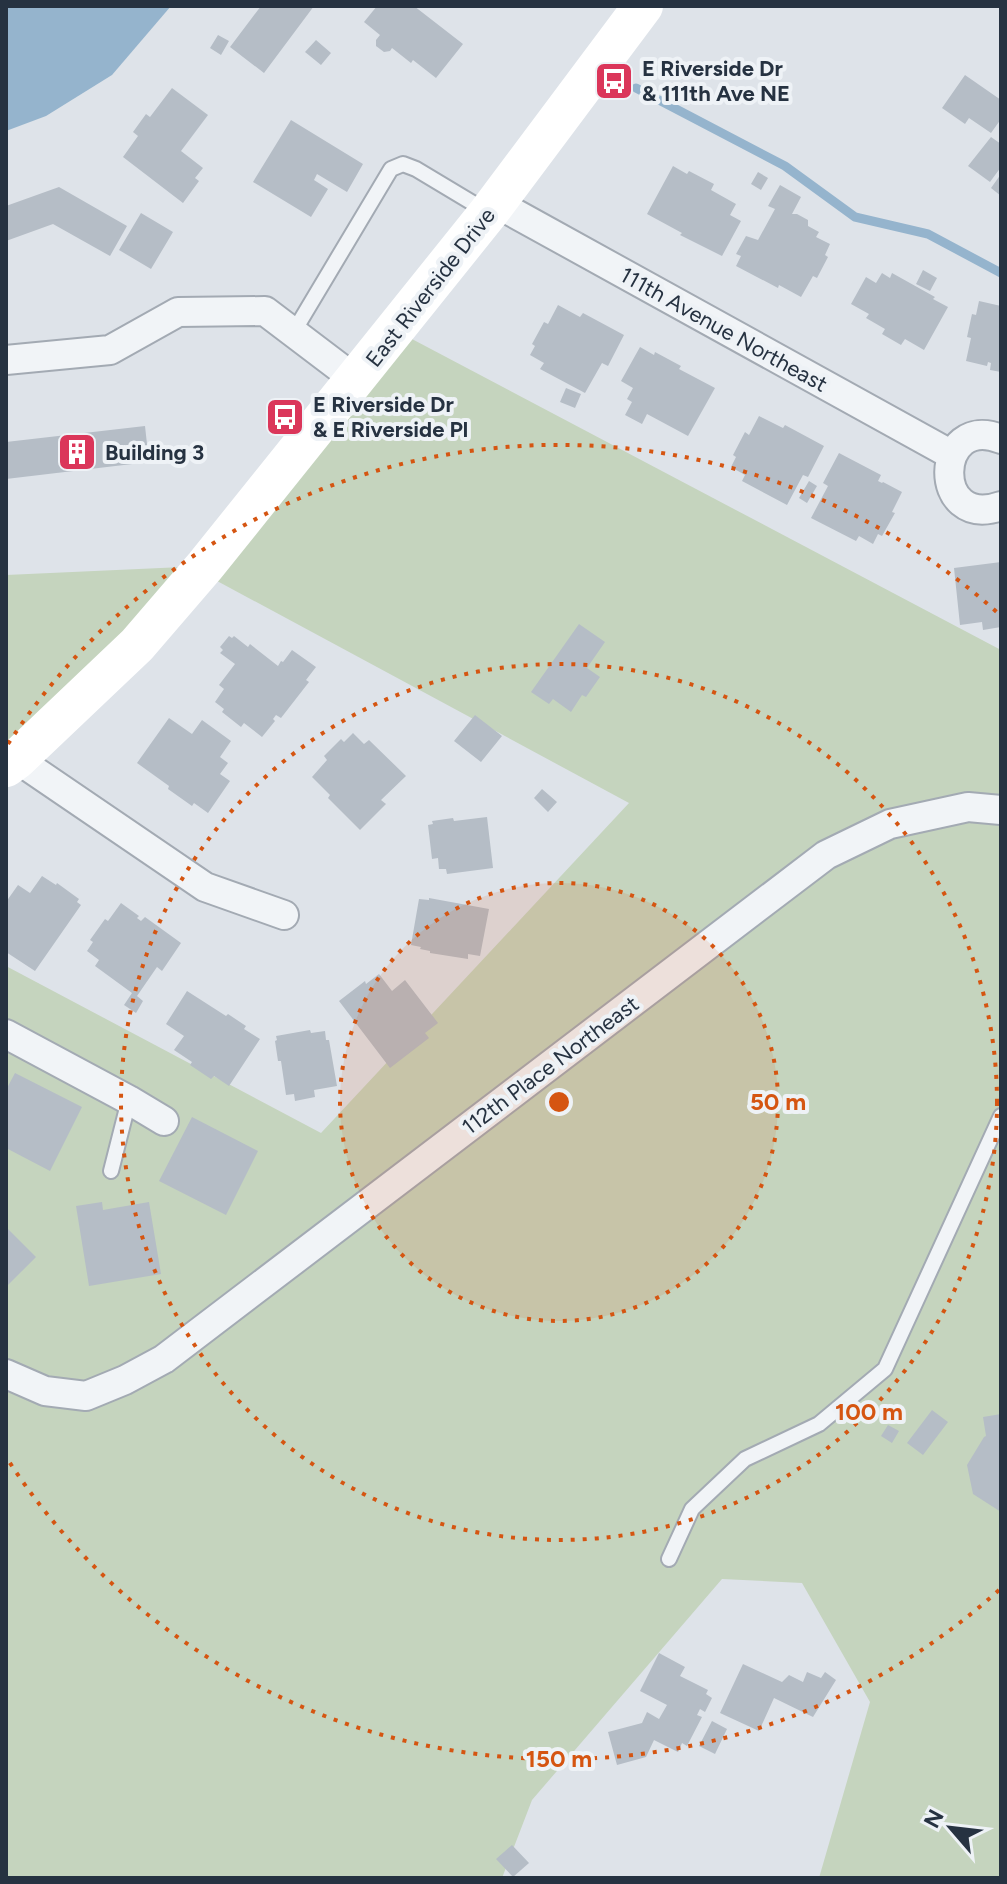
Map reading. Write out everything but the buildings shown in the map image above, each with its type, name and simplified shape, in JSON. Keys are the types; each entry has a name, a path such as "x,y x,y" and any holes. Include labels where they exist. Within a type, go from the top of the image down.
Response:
{"main road":[{"name":"East Riverside Drive","path":"12,763 137,645 205,566 493,208 643,6"}],"street":[{"name":"111th Avenue Northeast","path":"493,208 952,455"},
{"path":"6,360 110,350 178,312 265,311 356,380"},
{"path":"1001,439 984,435 971,437 952,455 948,466 948,480 953,492 962,501 973,508 1001,506"},
{"path":"12,763 205,887 284,915"},
{"name":"112th Place Northeast","path":"6,1374 45,1391 86,1396 164,1359 826,855 890,824 968,807 1001,810"},
{"path":"6,1034 164,1121"}],"lane":[{"path":"293,333 391,169 403,164 493,208"},
{"path":"111,1171 129,1100"},
{"path":"669,1559 692,1509 745,1459 819,1424 885,1369 1001,1116"}],"green space":[{"path":"393,329 1001,650 1001,1878 819,1878 870,1702 802,1583 722,1579 532,1800 502,1878 6,1878 6,966 321,1133 629,803 206,575"},
{"path":"205,566 6,767 6,575"}],"water":[{"path":"171,6 112,75 46,116 6,131 6,7"}],"waterway":[{"path":"636,88 785,166 855,217 928,234 1001,273"}],"place":[{"name":"E Riverside Dr & 111th Ave NE","path":"614,81"},
{"name":"E Riverside Dr & E Riverside Pl","path":"285,417"},
{"name":"Building 3","path":"77,452"}]}
